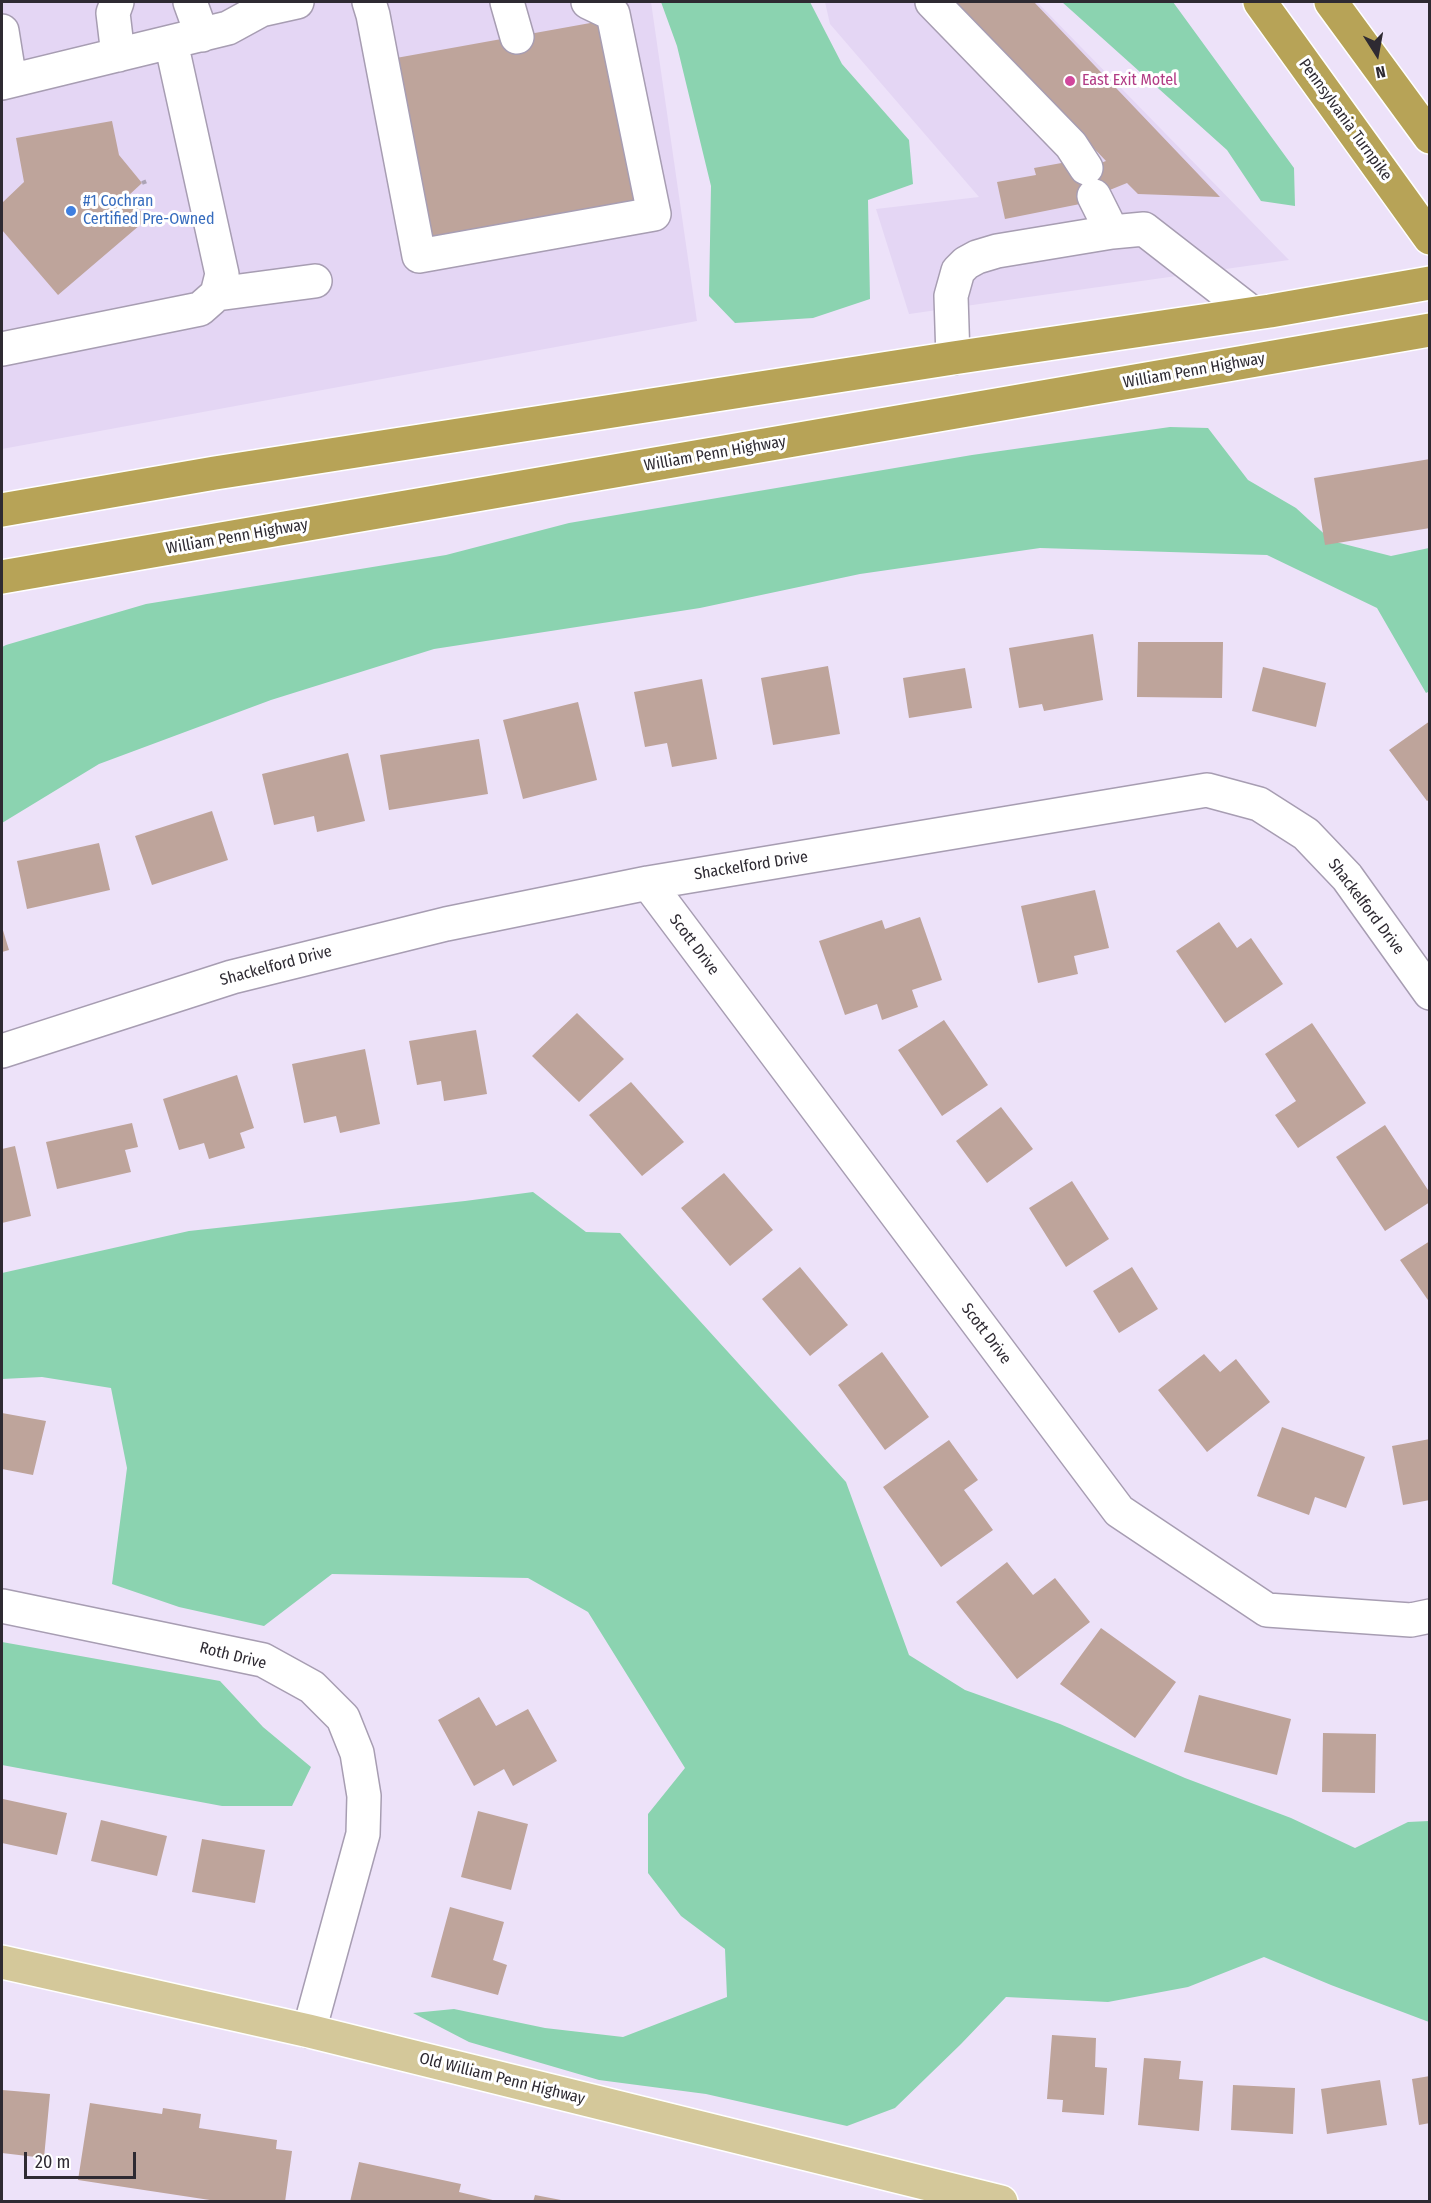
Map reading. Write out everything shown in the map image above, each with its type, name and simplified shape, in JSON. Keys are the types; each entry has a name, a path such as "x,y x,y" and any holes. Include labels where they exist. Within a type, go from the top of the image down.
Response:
{"highway":[{"name":"Pennsylvania Turnpike","path":"1260,2 1430,238"},
{"path":"1331,2 1424,128"},
{"path":"2,510 215,473 1252,313 1430,283"},
{"name":"William Penn Highway","path":"2,577 1430,330"}],"main road":[{"name":"Old William Penn Highway","path":"2,1962 309,2031 1001,2202"}],"street":[{"path":"117,2 113,13 118,55"},
{"path":"190,2 186,39 222,274 217,294"},
{"path":"2,31 6,82 228,28 261,6 297,2"},
{"path":"369,2 419,256 654,214 613,14 588,2"},
{"path":"507,2 517,36"},
{"path":"932,2 1071,145 1112,232"},
{"path":"953,358 951,296 958,271 966,262 977,256 997,251 1112,232 1144,229 1252,313"},
{"path":"2,349 200,309 217,294 315,282"},
{"name":"Shackelford Drive","path":"2,1052 232,976 446,924 648,883 1207,790 1259,804 1306,834 1347,878 1430,993"},
{"name":"Scott Drive","path":"648,883 1119,1511 1267,1610 1412,1620 1430,1616"},
{"name":"Roth Drive","path":"2,1606 263,1660 312,1687 342,1718 357,1753 364,1796 363,1834 309,2031"}],"shaded area":[{"path":"2,2 651,2 697,321 2,449"},
{"path":"825,2 1037,2 1289,260 909,314 876,209 979,197 830,24"}],"green space":[{"path":"661,2 810,2 842,64 909,140 913,184 868,200 870,299 813,318 735,323 709,296 711,186 677,46"},
{"path":"1062,2 1173,2 1294,168 1295,206 1261,201 1227,150"},
{"path":"1170,427 1208,428 1248,480 1296,508 1332,541 1391,556 1429,548 1430,691 1426,693 1377,608 1267,555 1040,548 860,574 700,608 434,649 271,700 99,764 2,823 2,647 6,645 146,604 446,555 569,523 972,455"},
{"path":"533,1192 586,1232 620,1233 846,1482 909,1655 965,1690 1060,1724 1185,1778 1291,1818 1355,1848 1408,1822 1429,1821 1429,2022 1264,1957 1188,1987 1108,2002 1006,1997 895,2108 847,2126 706,2094 599,2080 469,2042 413,2013 454,2009 545,2028 623,2037 727,1997 725,1949 681,1916 648,1873 648,1814 685,1768 588,1612 528,1578 332,1574 264,1626 179,1607 112,1584 127,1468 111,1388 42,1377 2,1379 2,1273 189,1231"},
{"path":"2,1642 220,1681 263,1727 311,1767 292,1806 222,1806 2,1765"}],"building":[{"name":"East Exit Motel","path":"955,2 1034,2 1220,197 1138,194 1127,183 1080,202 1080,204 1005,219 997,182 1036,175 1034,168 1067,162 1076,172 1106,161"},
{"path":"607,20 640,205 429,243 396,58"},
{"name":"#1 Cochran Certified Pre-Owned","path":"112,121 119,155 142,183 128,196 147,219 58,295 2,230 2,203 24,182 16,138"},
{"path":"1430,459 1430,528 1325,545 1314,478"},
{"path":"1093,634 1103,700 1044,711 1042,704 1019,708 1009,648"},
{"path":"1138,642 1223,642 1222,698 1137,697"},
{"path":"828,666 840,734 773,745 761,678"},
{"path":"1263,667 1326,683 1316,727 1252,711"},
{"path":"965,668 972,708 909,718 903,678"},
{"path":"702,679 717,759 672,767 667,743 645,747 634,692"},
{"path":"578,702 597,780 523,799 503,720"},
{"path":"1430,721 1430,799 1427,801 1389,750"},
{"path":"479,739 488,794 389,810 380,755"},
{"path":"348,753 365,821 317,832 314,816 274,825 262,774"},
{"path":"212,811 228,860 152,885 135,836"},
{"path":"99,843 110,890 27,909 17,861"},
{"path":"1095,890 1109,948 1074,956 1078,974 1038,983 1021,906"},
{"path":"920,917 942,980 912,990 918,1007 882,1020 877,1004 845,1015 819,941 882,920 885,929"},
{"path":"1219,922 1237,948 1251,938 1283,984 1225,1023 1176,951"},
{"path":"2,927 9,950 2,952"},
{"path":"577,1013 624,1059 579,1102 532,1056"},
{"path":"944,1020 988,1085 942,1116 898,1050"},
{"path":"1312,1023 1366,1103 1298,1148 1275,1115 1296,1101 1265,1054"},
{"path":"476,1030 487,1094 444,1101 441,1081 417,1085 409,1041"},
{"path":"365,1049 380,1124 340,1133 336,1116 304,1123 292,1064"},
{"path":"237,1075 254,1128 240,1133 245,1148 209,1159 204,1143 179,1150 163,1099"},
{"path":"631,1082 684,1142 642,1176 589,1115"},
{"path":"1001,1107 1033,1149 987,1183 956,1141"},
{"path":"132,1123 138,1147 125,1150 131,1172 57,1189 46,1142"},
{"path":"1385,1125 1430,1193 1430,1202 1385,1231 1336,1157"},
{"path":"15,1146 31,1216 2,1223 2,1149"},
{"path":"724,1173 773,1230 730,1266 681,1208"},
{"path":"1072,1181 1109,1239 1066,1267 1029,1208"},
{"path":"1430,1241 1430,1303 1400,1260"},
{"path":"800,1267 848,1325 810,1356 762,1299"},
{"path":"1132,1267 1158,1309 1119,1333 1093,1291"},
{"path":"882,1352 929,1417 885,1450 838,1385"},
{"path":"1204,1354 1220,1372 1236,1359 1270,1402 1207,1452 1158,1390"},
{"path":"2,1413 46,1421 33,1475 2,1469"},
{"path":"1282,1427 1365,1457 1346,1508 1315,1497 1309,1515 1257,1496"},
{"path":"1430,1439 1430,1500 1403,1505 1392,1446"},
{"path":"949,1440 978,1480 964,1490 993,1530 941,1567 883,1487"},
{"path":"1007,1562 1033,1595 1055,1578 1090,1622 1017,1679 956,1602"},
{"path":"1101,1628 1176,1682 1135,1738 1060,1684"},
{"path":"1199,1695 1291,1719 1277,1775 1184,1752"},
{"path":"479,1697 496,1726 528,1709 557,1761 513,1786 504,1769 474,1786 438,1720"},
{"path":"1323,1733 1376,1734 1375,1793 1322,1792"},
{"path":"3,1799 67,1813 57,1855 2,1843"},
{"path":"478,1811 528,1824 511,1890 461,1877"},
{"path":"101,1820 167,1836 157,1876 91,1861"},
{"path":"202,1839 265,1850 255,1903 192,1892"},
{"path":"450,1907 504,1922 493,1960 507,1965 498,1995 431,1977"},
{"path":"1052,2035 1096,2038 1095,2067 1107,2068 1104,2115 1062,2112 1063,2100 1047,2099"},
{"path":"1144,2058 1181,2061 1179,2079 1203,2081 1199,2131 1138,2125"},
{"path":"1430,2076 1430,2123 1419,2125 1412,2079"},
{"path":"1380,2080 1387,2125 1327,2134 1321,2089"},
{"path":"1233,2085 1295,2088 1293,2134 1231,2130"},
{"path":"2,2090 50,2094 44,2158 2,2153"},
{"path":"90,2103 162,2114 163,2108 201,2114 199,2128 277,2140 276,2149 292,2151 285,2202 223,2202 78,2180"},
{"path":"359,2162 461,2184 459,2192 501,2202 350,2202"},
{"path":"535,2195 561,2200 561,2202 533,2202"}],"place":[{"name":"East Exit Motel","path":"1070,81"},
{"name":"#1 Cochran Certified Pre-Owned","path":"71,211"}]}
